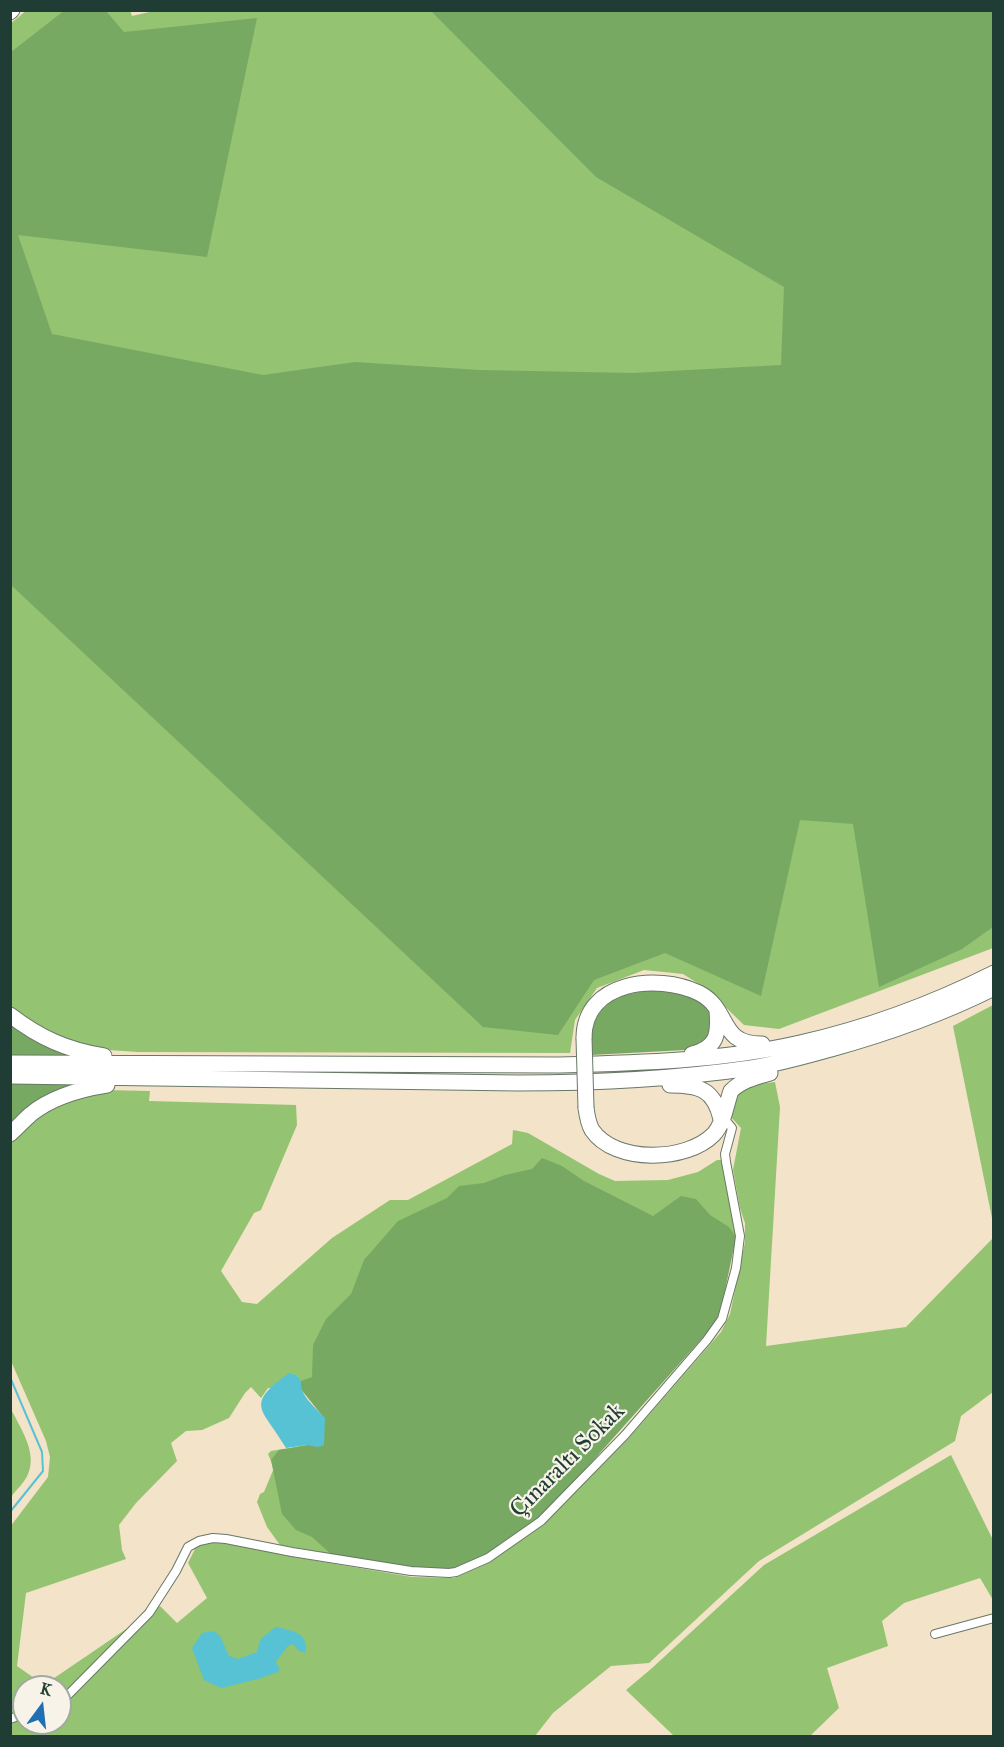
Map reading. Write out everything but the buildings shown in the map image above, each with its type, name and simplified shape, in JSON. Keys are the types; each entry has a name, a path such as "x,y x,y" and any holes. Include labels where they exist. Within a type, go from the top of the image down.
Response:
{"highway":[{"path":"10,1063 558,1065 635,1063 728,1055 798,1044 878,1021 951,994 993,973"},
{"path":"798,1044 754,1045 743,1042 728,1030 709,999 675,985 649,983 609,993 595,1003 585,1022 586,1108 589,1125 598,1137 615,1148 642,1155 675,1153 694,1147 711,1136 719,1126 731,1091 742,1083 892,1032 959,1005 993,988"},
{"path":"635,1063 694,1053 709,1047 717,1033 716,1008"},
{"path":"10,1015 35,1034 87,1053 182,1064"},
{"path":"571,1083 668,1078 753,1068 800,1058 892,1032"},
{"path":"10,1076 695,1086 713,1097 721,1119"},
{"path":"10,1134 32,1113 57,1098 93,1087 137,1079"}],"street":[{"name":"Çınaraltı Sokak","path":"72,1691 149,1613 176,1571 188,1547 199,1541 213,1538 226,1539 411,1571 449,1573 488,1558 541,1521 625,1435 707,1340 722,1319 734,1278 740,1236 725,1154 732,1128 721,1119"},
{"path":"935,1634 993,1618"}],"green space":[{"path":"27,10 130,10 132,16 158,10 993,11 993,948 779,1029 744,1025 707,989 683,974 644,970 597,988 575,1020 570,1053 138,1052 94,1049 72,1045 11,1010 10,24"},
{"path":"65,10 106,11 124,32 257,18 207,257 18,235 52,334 263,375 355,362 480,370 633,373 781,365 784,287 596,177 431,11 993,11 993,927 962,949 879,987 853,824 800,820 761,996 665,953 594,980 558,1035 483,1027 11,585 11,52"},
{"path":"654,989 689,997 710,1012 714,1021 705,1041 697,1047 685,1050 591,1055 590,1025 607,1002 620,996"},
{"path":"993,1005 993,1223 953,1026"},
{"path":"11,1019 66,1051 64,1056 11,1056"},
{"path":"775,1082 780,1107 766,1346 906,1327 993,1238 993,1392 961,1416 955,1441 759,1561 649,1663 611,1666 553,1713 535,1736 11,1736 10,1527 48,1477 50,1457 46,1441 11,1361 11,1140 55,1104 103,1090 150,1091 149,1101 296,1105 297,1125 261,1210 254,1213 221,1271 242,1302 257,1304 332,1238 390,1200 408,1200 512,1144 513,1130 528,1133 615,1181 668,1180 698,1172 717,1160 721,1160 736,1237 408,1568 280,1545 267,1527 257,1502 274,1468 268,1454 271,1451 308,1445 325,1418 300,1388 268,1388 261,1398 251,1387 229,1418 202,1430 186,1431 171,1443 177,1461 136,1503 119,1525 122,1550 126,1559 26,1593 17,1666 30,1675 12,1675 12,1735 72,1735 72,1675 59,1675 160,1606 177,1623 207,1598 188,1563 196,1547 204,1543 224,1542 294,1557 412,1577 454,1578 488,1563 544,1524 629,1438 721,1332 730,1314 745,1242 745,1223 733,1170 741,1128 730,1116 740,1092 750,1086"},
{"path":"11,1083 79,1084 11,1129"},
{"path":"542,1158 562,1166 584,1181 653,1216 681,1196 696,1199 710,1215 729,1227 736,1237 721,1310 713,1326 558,1500 538,1518 485,1557 452,1570 408,1568 331,1554 312,1537 296,1530 282,1514 271,1460 279,1450 308,1445 318,1447 324,1418 300,1388 301,1381 312,1377 313,1345 326,1319 351,1294 364,1260 398,1221 447,1198 459,1186 484,1183 532,1169"},
{"path":"10,1407 26,1439 31,1457 27,1477 11,1497"},
{"path":"951,1455 993,1540 993,1600 980,1578 904,1603 882,1621 888,1646 827,1668 839,1708 810,1736 674,1736 626,1690 764,1565"}],"water":[{"path":"289,1373 296,1375 301,1381 305,1396 325,1418 324,1445 286,1448 265,1415 262,1401 266,1393"},
{"path":"275,1627 302,1636 305,1640 305,1653 299,1651 293,1644 288,1646 277,1660 276,1663 280,1669 278,1672 258,1679 221,1688 204,1680 192,1648 202,1633 214,1631 220,1636 229,1656 238,1659 257,1652 260,1640"}],"waterway":[{"path":"10,1377 42,1452 43,1471 10,1512"}]}
